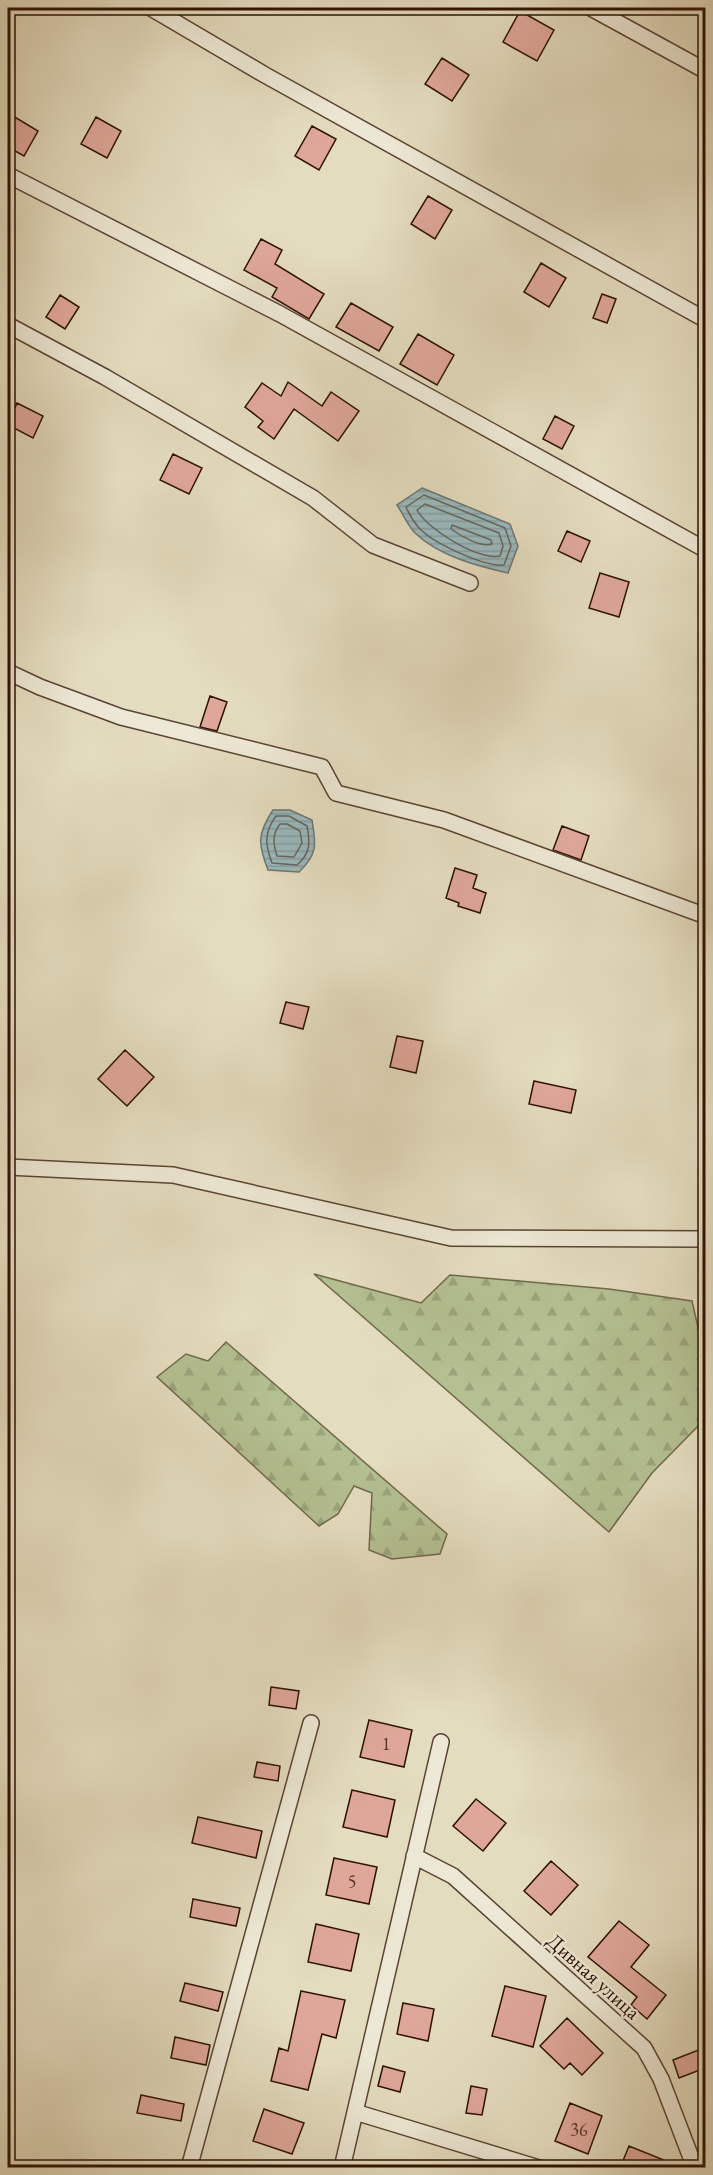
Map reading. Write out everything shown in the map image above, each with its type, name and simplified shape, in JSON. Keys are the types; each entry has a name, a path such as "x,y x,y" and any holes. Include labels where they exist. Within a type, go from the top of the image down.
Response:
{"street":[{"path":"151,8 265,75 705,320"},
{"path":"591,8 705,71"},
{"path":"8,176 280,314 705,550"},
{"path":"8,325 116,383 313,498 373,545 470,583"},
{"path":"8,672 40,687 121,717 317,765 322,767 336,793 444,820 705,916"},
{"path":"8,1167 172,1175 451,1238 705,1239"},
{"path":"189,2168 311,1723"},
{"path":"342,2168 441,1742"},
{"name":"Дивная улица","path":"414,1856 453,1876 644,2048 661,2079 695,2168"},
{"path":"355,2112 539,2168"}],"green space":[{"path":"314,1274 421,1303 450,1275 609,1289 692,1301 705,1358 705,1419 652,1473 609,1532"},
{"path":"226,1342 447,1534 440,1554 392,1559 369,1550 372,1493 354,1486 338,1514 319,1526 157,1377 186,1354 208,1361"}],"water":[{"path":"422,488 510,524 518,546 508,573 447,554 415,533 397,505"},
{"path":"273,810 290,810 312,820 313,854 299,872 268,870 262,853 261,839 264,826"}],"building":[{"path":"520,11 554,30 537,61 503,42"},
{"path":"442,58 469,75 452,101 425,84"},
{"path":"8,113 38,131 24,156 8,147"},
{"path":"96,117 121,131 107,158 81,144"},
{"path":"312,126 336,139 319,170 295,156"},
{"path":"428,196 452,210 435,239 411,224"},
{"path":"261,239 282,250 275,264 324,294 309,319 272,297 277,288 244,270"},
{"path":"541,263 566,278 549,307 524,292"},
{"path":"602,294 616,299 607,323 593,318"},
{"path":"60,295 79,307 65,329 46,317"},
{"path":"351,303 393,327 379,351 336,327"},
{"path":"418,334 454,355 437,385 400,364"},
{"path":"288,382 322,406 331,392 359,411 338,441 294,409 274,439 258,427 263,421 245,407 262,383 281,396"},
{"path":"17,403 43,416 33,438 8,425"},
{"path":"555,416 574,426 562,449 543,439"},
{"path":"173,454 202,468 189,494 160,480"},
{"path":"567,531 590,541 581,562 558,551"},
{"path":"600,573 629,582 619,617 589,608"},
{"path":"210,696 227,702 217,731 200,727"},
{"path":"562,826 589,836 581,860 553,850"},
{"path":"455,868 477,875 473,888 486,893 480,913 458,906 459,903 446,898"},
{"path":"286,1002 309,1007 303,1029 280,1023"},
{"path":"397,1036 423,1041 416,1073 390,1067"},
{"path":"125,1050 154,1077 127,1106 98,1079"},
{"path":"534,1081 576,1090 571,1113 529,1104"},
{"path":"271,1687 299,1691 296,1709 269,1705"},
{"path":"369,1720 412,1730 404,1767 360,1757"},
{"path":"257,1762 280,1766 278,1781 254,1777"},
{"path":"352,1790 395,1800 387,1837 343,1827"},
{"path":"476,1799 506,1823 483,1851 453,1826"},
{"path":"198,1817 262,1831 256,1858 192,1843"},
{"path":"334,1858 377,1867 369,1904 326,1895"},
{"path":"551,1861 578,1885 551,1915 524,1891"},
{"path":"193,1899 240,1908 236,1926 190,1917"},
{"path":"619,1921 649,1945 631,1967 666,1995 647,2019 631,2005 637,1997 588,1957"},
{"path":"316,1924 359,1934 351,1971 308,1962"},
{"path":"185,1983 223,1992 218,2011 180,2001"},
{"path":"505,1986 546,1996 533,2047 492,2036"},
{"path":"301,1991 345,2000 336,2038 322,2034 308,2090 271,2081 279,2048 288,2051"},
{"path":"403,2003 434,2009 428,2041 397,2034"},
{"path":"567,2018 603,2053 582,2075 570,2063 564,2069 540,2046"},
{"path":"175,2037 210,2045 206,2065 171,2058"},
{"path":"701,2049 705,2068 679,2078 673,2060"},
{"path":"383,2066 405,2072 400,2092 378,2086"},
{"path":"471,2086 487,2089 482,2115 466,2113"},
{"path":"141,2095 184,2104 181,2121 137,2113"},
{"path":"570,2103 602,2116 588,2154 555,2141"},
{"path":"264,2109 304,2123 292,2154 253,2141"},
{"path":"629,2146 681,2167 620,2168"}]}
